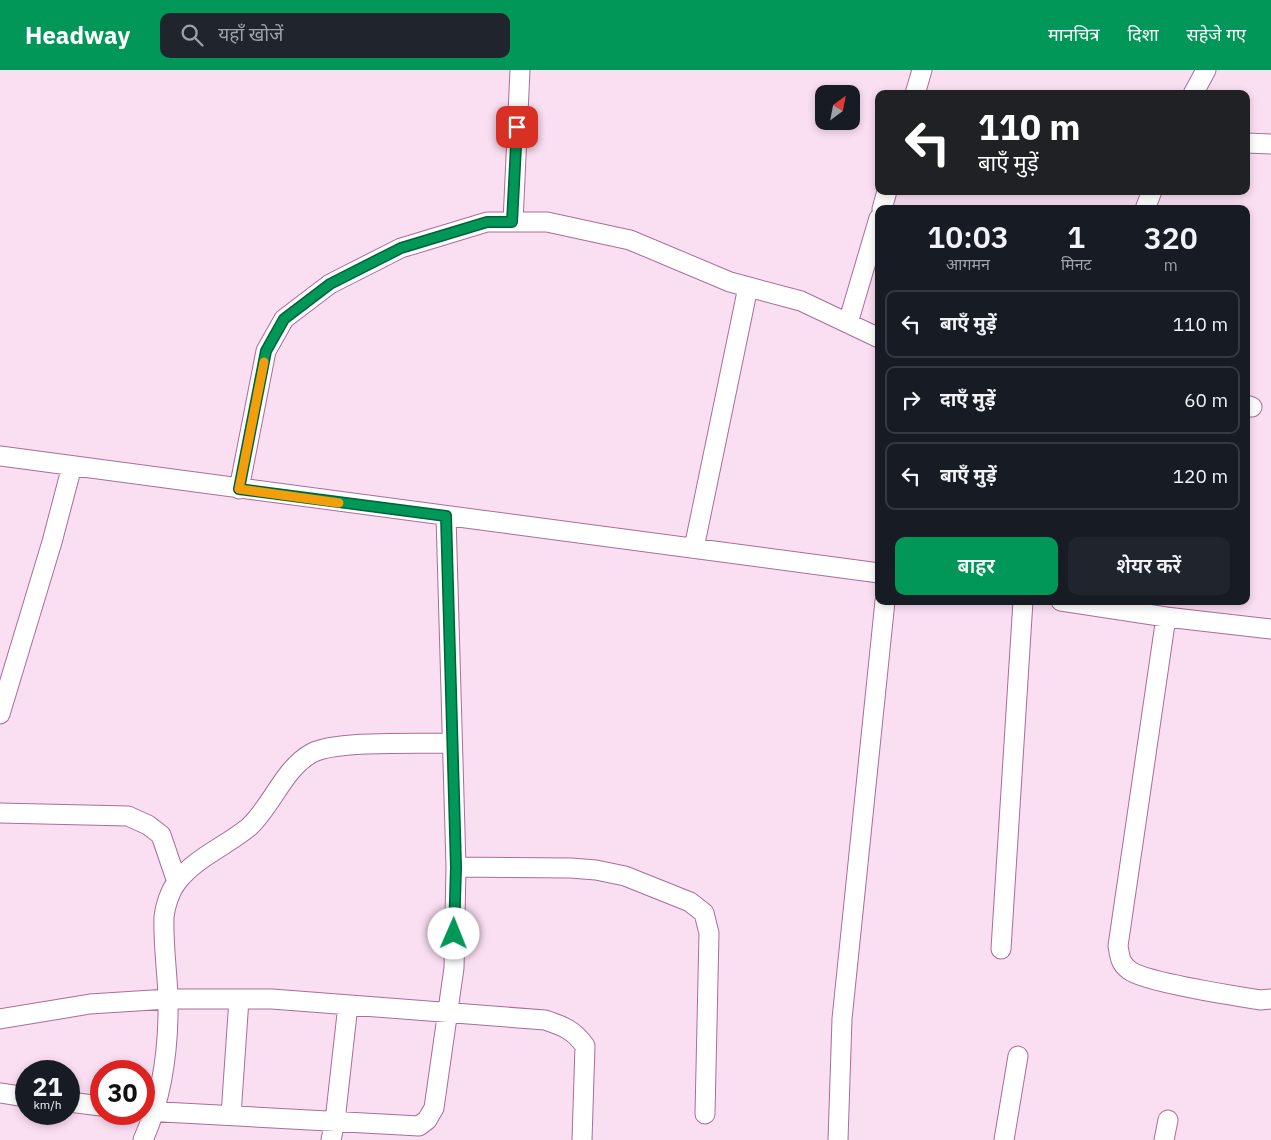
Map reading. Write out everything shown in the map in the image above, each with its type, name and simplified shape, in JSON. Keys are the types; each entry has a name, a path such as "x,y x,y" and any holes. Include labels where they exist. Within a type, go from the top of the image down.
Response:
{"street":[{"path":"512,222 520,70"},
{"path":"916,90 922,70"},
{"path":"1195,90 1206,70"},
{"path":"1250,143 1271,144"},
{"path":"239,489 266,351 284,319 330,284 401,248 487,222 547,222 630,240 730,282 801,301 875,336"},
{"path":"848,323 875,232"},
{"path":"694,548 748,287"},
{"path":"0,456 875,572"},
{"path":"0,714 52,542 72,466"},
{"path":"155,1112 419,1126 428,1120 434,1108 454,968 456,867 446,516"},
{"path":"838,1140 842,1019 885,605"},
{"path":"1001,949 1023,605"},
{"path":"1085,605 1166,617 1271,629"},
{"path":"1166,617 1118,946 1121,962 1131,972 1154,980 1260,1000 1271,1000"},
{"path":"155,1101 160,1090 168,999 164,916 170,896 177,882 199,861 248,827 267,807 292,771 312,753 335,746 451,743"},
{"path":"0,813 128,816 148,825 161,835 177,882"},
{"path":"456,867 596,870 625,876 690,902 704,913 709,933 705,1114"},
{"path":"0,1019 90,1004 168,999 239,999 348,1004 545,1020 576,1034 585,1046 582,1140"},
{"path":"231,1115 239,999"},
{"path":"331,1140 335,1121 348,1004"},
{"path":"1004,1140 1018,1056"},
{"path":"0,1093 15,1095"},
{"path":"1164,1140 1168,1120"},
{"path":"143,1140 147,1125"}],"slow traffic":[{"path":"264,362 239,489 339,503"}],"route":[{"path":"454,934 456,867 446,516 239,489 266,351 284,319 330,284 401,248 487,222 512,222 517,127"}]}
